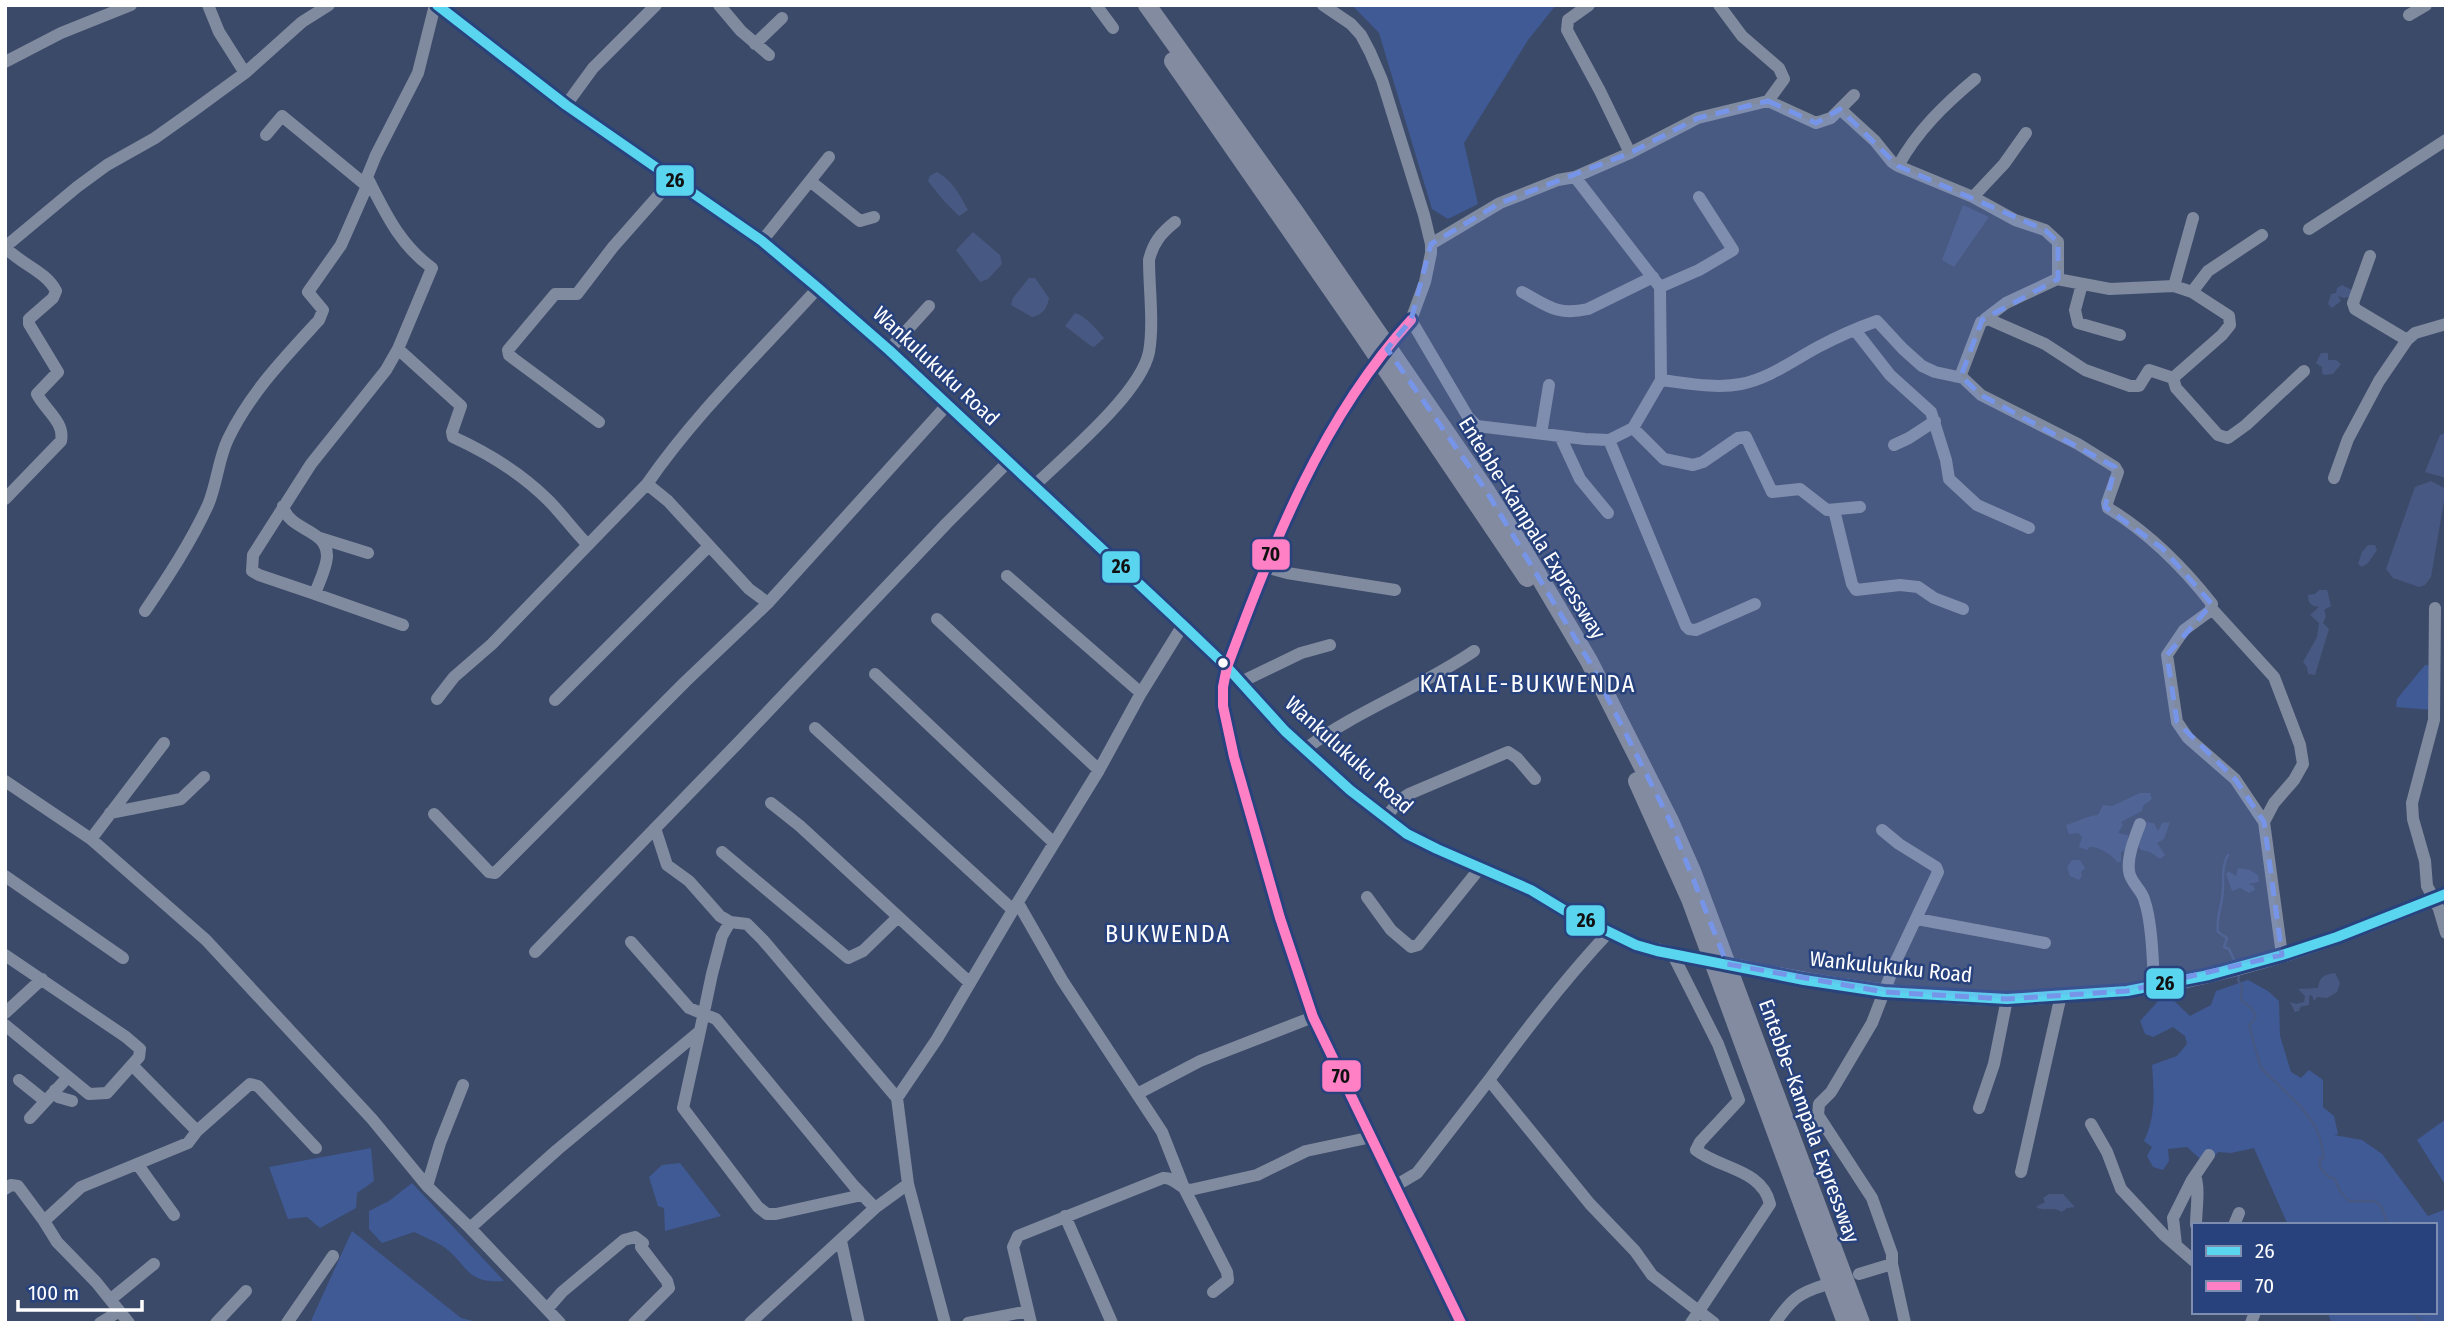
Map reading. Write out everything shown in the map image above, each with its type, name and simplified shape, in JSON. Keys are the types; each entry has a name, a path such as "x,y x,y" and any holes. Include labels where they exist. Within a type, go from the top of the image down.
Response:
{"highway":[{"name":"Entebbe–Kampala Expressway","path":"1134,5 1518,563 1574,658 1633,772 1690,899 1846,1323"},
{"name":"Entebbe–Kampala Expressway","path":"1147,5 1295,212 1485,489 1590,661 1692,871 1861,1323"}],"main road":[{"name":"Wankulukuku Road","path":"436,5 566,105 762,241 818,288 890,350 1184,625 1227,667 1285,731 1385,818 1407,834 1531,890 1564,911 1636,945 1804,980 1884,992 2007,999 2127,990 2209,975 2337,937 2440,896"}],"street":[{"path":"5,62 34,46 131,5"},
{"path":"208,5 219,32 245,73"},
{"path":"5,499 61,441 62,434 61,426 37,394 58,372 29,324 29,319 53,298 56,291 43,276 21,262 5,247 107,165 155,138 245,73 302,22 329,5"},
{"path":"145,611 170,573 208,503 227,440 238,421 273,370 318,320 323,310 308,292 341,245 376,155 418,73 436,5"},
{"path":"566,105 593,68 656,5"},
{"path":"719,5 755,44 769,55"},
{"path":"1096,5 1113,27"},
{"path":"1323,5 1351,24 1370,52 1385,89 1431,244 1425,282 1411,320 1399,332 1339,417 1279,532 1227,667 1223,706 1234,757 1280,918 1313,1017 1461,1323"},
{"path":"1590,5 1568,20 1567,30 1629,153"},
{"path":"1719,5 1742,36 1779,68 1784,79 1768,101"},
{"path":"2409,15 2426,5"},
{"path":"755,44 782,18"},
{"path":"1898,166 1924,128 1948,101 1975,79"},
{"path":"1431,244 1500,203 1558,180 1575,177 1698,118 1768,101 1816,123 1831,118 1854,95"},
{"path":"1840,109 1898,166 1973,197 2015,220 2045,230 2058,242 2058,279"},
{"path":"266,135 282,116 367,181 391,223 414,255 432,268 398,349 386,370 326,445 283,506 253,555 252,571 403,625"},
{"path":"1973,197 2004,164 2026,133"},
{"path":"2309,229 2446,140"},
{"path":"762,241 829,157"},
{"path":"1411,320 1473,424 1541,434 1609,439 1633,428 1661,380 1656,282 1575,177"},
{"path":"599,422 514,359 508,350 555,294 577,294 613,247 673,179"},
{"path":"810,181 860,221 874,217"},
{"path":"1522,292 1558,312 1577,311 1656,282 1699,270 1732,250 1699,197"},
{"path":"2174,286 2193,218"},
{"path":"1034,486 1123,397 1139,373 1149,352 1149,260 1153,245 1175,222"},
{"path":"2192,292 2208,271 2262,235"},
{"path":"2370,256 2353,303 2355,309 2407,340"},
{"path":"1960,377 1975,334 1985,319 2006,303 2058,279 2110,289 2174,286 2192,292 2229,316 2230,325 2222,335 2173,377"},
{"path":"2082,284 2075,310 2078,323 2120,335"},
{"path":"437,699 454,677 492,644 647,484 738,375 818,288"},
{"path":"890,350 929,306"},
{"path":"1985,319 2045,344 2085,370 2130,386 2139,386 2149,370 2173,377"},
{"path":"1661,380 1695,384 1737,384 1756,380 1783,369 1818,347 1877,321 1922,366 1935,372 1960,377 1981,395 2078,444 2115,467 2118,472 2106,503 2109,508 2143,531 2162,548 2211,602 2212,610 2274,677 2300,745 2303,764 2294,780 2274,803 2264,822"},
{"path":"2334,478 2348,439 2379,381 2407,340 2415,333 2446,324"},
{"path":"1852,331 1858,334 1890,375 1931,412 1949,479 1977,505 2029,528"},
{"path":"398,349 461,406 452,432 453,437 484,452 523,478 549,501 588,545"},
{"path":"2173,377 2176,388 2218,435 2228,438 2246,425 2304,371"},
{"path":"1541,434 1549,385"},
{"path":"434,814 489,872 495,873 768,603 948,404"},
{"path":"1894,444 1909,438 1935,421"},
{"path":"1633,428 1664,459 1693,465 1703,462 1738,438 1746,437 1772,492 1800,489 1825,509 1860,507"},
{"path":"1560,436 1580,479 1608,513"},
{"path":"1609,439 1686,626 1696,630 1755,604"},
{"path":"535,952 1008,462"},
{"path":"647,484 668,501 749,589 768,603"},
{"path":"283,506 291,522 320,538 368,553"},
{"path":"1834,510 1852,584 1856,590 1900,585 1918,587 1934,598 1963,609"},
{"path":"314,594 327,556 320,538"},
{"path":"555,699 709,546"},
{"path":"1265,567 1395,590"},
{"path":"1007,576 1141,693"},
{"path":"2435,608 2434,720 2412,803 2413,818 2425,861 2427,886 2440,896 2446,933"},
{"path":"2212,610 2184,631 2167,655 2177,722 2188,738 2235,779 2264,822 2282,955"},
{"path":"937,619 1099,770"},
{"path":"897,1098 937,1039 1184,625"},
{"path":"1241,682 1301,653 1329,645"},
{"path":"1305,748 1327,732 1446,671 1474,651"},
{"path":"875,674 1054,844"},
{"path":"815,729 1015,906 1162,1132 1184,1188 1227,1272 1228,1280 1213,1292"},
{"path":"91,839 164,743"},
{"path":"1385,818 1400,800 1409,794 1508,752 1517,758 1535,779"},
{"path":"110,813 181,799 204,777"},
{"path":"5,781 91,839 205,940 372,1119 427,1186 560,1323"},
{"path":"771,803 800,826 970,984"},
{"path":"2140,824 2134,839 2129,875 2144,898 2152,948 2154,986"},
{"path":"655,828 667,864 689,881 713,909 730,922 747,924 763,940 897,1098 908,1184 945,1323"},
{"path":"1882,830 1936,867 1938,872 1872,1023 1831,1092 1819,1104 1818,1115 1872,1198 1892,1254 1905,1323"},
{"path":"722,852 848,958 863,951 898,917"},
{"path":"1367,897 1400,939 1411,947 1418,945 1480,868"},
{"path":"5,876 122,958"},
{"path":"1917,919 2045,943"},
{"path":"730,922 722,936 683,1108 758,1207 767,1214 862,1195"},
{"path":"1395,1186 1417,1173 1560,986 1609,932"},
{"path":"631,942 690,1008 716,1019 862,1195 876,1208"},
{"path":"1672,953 1718,1044 1739,1100 1699,1142 1696,1150 1748,1175 1763,1189 1770,1204 1695,1317"},
{"path":"5,955 42,978 140,1049 139,1057 107,1093 89,1094 5,1026"},
{"path":"5,1013 42,978"},
{"path":"2021,1172 2061,995"},
{"path":"1979,1108 1994,1064 2007,999"},
{"path":"1137,1094 1200,1061 1313,1017"},
{"path":"470,1228 557,1150 700,1031"},
{"path":"132,1065 197,1130"},
{"path":"30,1118 67,1078"},
{"path":"19,1080 44,1100"},
{"path":"1489,1080 1652,1275 1695,1317 1714,1323"},
{"path":"44,1221 81,1187 188,1143 197,1130 250,1084 258,1086 316,1148"},
{"path":"427,1186 440,1143 463,1085"},
{"path":"55,1090 58,1097 72,1101"},
{"path":"2091,1125 2107,1152 2121,1189 2137,1209 2192,1259"},
{"path":"968,1323 1030,1317 1013,1247 1018,1236 1163,1178 1172,1178 1190,1190 1257,1175 1306,1151 1372,1137"},
{"path":"2176,1245 2173,1218 2209,1155"},
{"path":"138,1165 174,1215"},
{"path":"2195,1176 2199,1187 2195,1199 2196,1223"},
{"path":"750,1323 765,1317 876,1208 908,1184"},
{"path":"5,1189 11,1185 18,1186 57,1242 129,1323"},
{"path":"1065,1216 1112,1323"},
{"path":"548,1308 562,1292 624,1240 635,1237 643,1243 641,1248 667,1280 668,1288 634,1323"},
{"path":"841,1241 859,1323"},
{"path":"287,1323 332,1256"},
{"path":"1859,1274 1892,1264"},
{"path":"111,1300 154,1265"},
{"path":"1775,1323 1788,1303 1803,1292 1825,1285"},
{"path":"216,1323 246,1291"},
{"path":"100,1323 118,1312"}],"highlighted area":[{"path":"1768,101 1816,123 1840,109 1898,166 2045,230 2058,242 2058,279 1982,320 1961,376 1981,395 2115,467 2105,507 2162,548 2212,604 2167,655 2177,722 2235,779 2264,822 2282,955 2127,991 2007,999 1884,992 1727,964 1670,821 1589,661 1485,489 1387,349 1411,320 1431,244 1500,203 1630,153 1698,118"}],"shaded area":[{"path":"1352,5 1556,5 1528,40 1464,143 1478,204 1448,219 1432,209 1379,33"},
{"path":"937,172 951,184 968,210 959,216 928,181 930,176"},
{"path":"1963,205 1989,217 1954,267 1942,260"},
{"path":"973,232 1000,255 1002,264 988,279 980,282 956,250"},
{"path":"1029,278 1035,278 1049,298 1044,310 1032,317 1011,305 1013,298"},
{"path":"2342,285 2354,291 2355,295 2344,298 2338,296 2341,301 2332,308 2328,304 2331,294 2336,293 2337,288"},
{"path":"1075,313 1087,320 1104,338 1094,347 1065,326"},
{"path":"2321,353 2328,353 2328,360 2336,360 2341,364 2333,374 2324,375 2322,367 2316,363"},
{"path":"2446,433 2446,478 2425,472 2440,435"},
{"path":"2431,481 2446,489 2431,577 2425,585 2419,587 2393,578 2386,569 2415,487"},
{"path":"2368,545 2375,545 2377,550 2362,567 2358,564"},
{"path":"2327,590 2331,606 2324,610 2326,616 2323,623 2329,629 2315,675 2308,674 2303,662 2317,637 2319,623 2310,615 2319,607 2311,604 2308,595"},
{"path":"2425,665 2433,666 2433,710 2396,707 2397,699"},
{"path":"2140,793 2150,793 2152,799 2143,806 2142,811 2121,822 2123,825 2118,833 2128,835 2129,848 2121,852 2121,862 2097,848 2089,847 2087,850 2079,847 2082,837 2078,833 2069,834 2066,825 2098,815 2103,805 2112,806"},
{"path":"2145,822 2154,823 2158,831 2162,823 2170,822 2164,839 2157,843 2165,855 2160,859 2138,846"},
{"path":"2072,860 2080,860 2085,868 2079,880 2070,876 2067,867"},
{"path":"2238,868 2258,875 2259,882 2248,884 2254,886 2255,890 2249,893 2240,888 2232,891 2226,874 2228,871 2236,876"},
{"path":"2335,973 2340,983 2337,992 2327,998 2317,997 2314,1001 2312,995 2309,996 2309,1005 2300,1007 2299,1011 2295,1012 2290,1002 2304,1002 2305,996 2298,989 2318,988 2323,977"},
{"path":"2248,980 2268,991 2279,1001 2280,1036 2291,1072 2301,1078 2309,1070 2323,1080 2323,1107 2334,1116 2338,1134 2334,1135 2362,1140 2382,1154 2428,1216 2446,1209 2446,1323 2332,1323 2328,1314 2437,1314 2437,1223 2287,1223 2254,1148 2231,1153 2218,1152 2207,1165 2187,1147 2168,1149 2169,1161 2163,1170 2153,1167 2147,1156 2152,1147 2144,1141 2154,1094 2152,1065 2177,1056 2187,1044 2185,1036 2173,1027 2153,1037 2145,1034 2140,1021 2161,998 2172,999 2190,1016 2211,1005 2216,991"},
{"path":"2446,1119 2446,1186 2417,1140"},
{"path":"371,1148 374,1181 357,1193 356,1208 320,1228 307,1217 288,1219 269,1167"},
{"path":"680,1163 721,1216 665,1231 664,1208 658,1206 649,1177 662,1165"},
{"path":"412,1183 504,1281 475,1277 444,1247 414,1232 382,1243 369,1229 369,1211 389,1201"},
{"path":"2049,1194 2063,1194 2075,1207 2062,1212 2036,1207 2045,1202 2043,1198"},
{"path":"352,1231 461,1318 481,1323 310,1323"}],"waterway":[{"path":"2228,855 2224,865 2218,932 2227,938 2224,947 2229,949 2236,964"},
{"path":"2239,975 2238,980 2242,986 2241,1000 2256,1016 2249,1026 2261,1068 2301,1107 2315,1126 2324,1158 2320,1158 2320,1168 2335,1179 2340,1191 2349,1201 2375,1201 2381,1206 2387,1223"},
{"path":"2416,1314 2423,1323"}],"transit line":[{"name":"26","path":"437,5 566,105 762,241 818,288 889,350 1183,625 1227,667 1285,731 1350,790 1407,834 1531,890 1564,910 1636,945 1804,980 1884,992 2007,999 2127,991 2209,975 2337,937 2446,894"},
{"name":"70","path":"1411,320 1379,358 1351,399 1302,484 1262,575 1227,667 1223,706 1234,757 1280,918 1313,1017 1461,1323"}],"district":[{"name":"KATALE-BUKWENDA","path":"1528,684"},
{"name":"BUKWENDA","path":"1168,934"}]}
